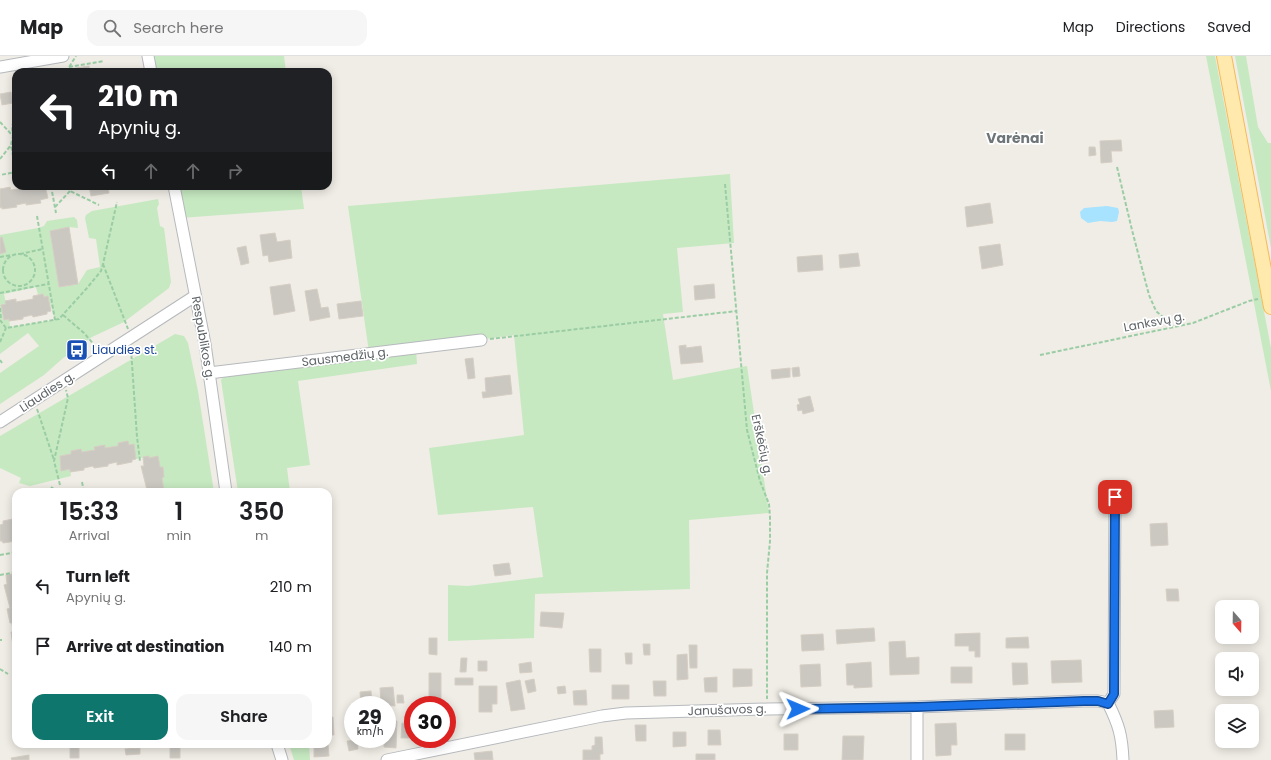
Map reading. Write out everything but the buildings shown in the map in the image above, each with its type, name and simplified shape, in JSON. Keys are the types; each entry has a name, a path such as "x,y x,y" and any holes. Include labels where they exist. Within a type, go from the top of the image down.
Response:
{"main road":[{"path":"1224,56 1270,302"}],"street":[{"path":"0,67 63,56"},
{"path":"148,56 150,68"},
{"name":"Respublikos g.","path":"175,190 209,373 225,488"},
{"name":"Liaudies g.","path":"0,422 195,296"},
{"name":"Sausmedžių g.","path":"209,373 481,340"},
{"path":"1115,497 1114,694 1108,704 1119,725 1123,760"},
{"name":"Janušavos g.","path":"387,760 602,716 626,714 768,709 917,707 1084,701 1098,701 1108,704"},
{"path":"917,707 917,760"},
{"path":"278,748 282,760"}],"path":[{"path":"69,67 76,56"},
{"path":"69,67 104,61"},
{"path":"0,122 12,135"},
{"path":"12,140 12,150"},
{"path":"0,158 11,145"},
{"path":"1117,167 1149,295 1156,311 1173,326"},
{"path":"0,175 12,173"},
{"name":"Erškėčių g.","path":"725,184 747,430 760,481 769,504 770,541 767,574 768,709"},
{"path":"52,190 56,213"},
{"path":"55,207 70,191 99,205"},
{"path":"6,328 55,320 59,319 63,315 101,271 117,202"},
{"path":"37,216 55,320"},
{"path":"0,257 43,249"},
{"path":"17,254 27,256 34,265 34,276 22,287 11,284 7,280 4,270 7,260 17,254"},
{"path":"103,264 130,338 140,461"},
{"path":"0,293 22,287 48,284"},
{"name":"Lanksvų g.","path":"1040,355 1192,323 1249,301 1270,302"},
{"path":"0,308 0,320 6,328"},
{"path":"481,340 737,311"},
{"path":"63,315 84,333 103,355"},
{"path":"0,342 6,328"},
{"path":"54,461 68,398 64,381"},
{"path":"34,400 54,461 60,485"},
{"path":"82,482 83,488"},
{"path":"0,555 12,553"},
{"path":"0,575 12,573"},
{"path":"0,669 8,674"}],"green space":[{"path":"148,56 284,56 286,68 150,68"},
{"path":"1206,56 1215,56 1271,348 1271,391"},
{"path":"1235,56 1246,56 1258,127 1268,143 1271,143 1271,248"},
{"path":"730,174 734,243 677,248 683,312 663,314 673,380 747,366 769,513 689,520 690,589 535,594 534,638 448,641 448,585 468,586 543,577 533,507 438,515 429,448 524,435 514,335 416,349 417,364 298,381 310,465 287,468 290,488 237,488 221,380 224,376 370,359 348,206"},
{"path":"175,190 302,190 304,209 180,218"},
{"path":"158,199 159,204 157,208 160,226 164,228 171,282 169,288 124,322 92,337 62,359 44,375 0,404 0,373 39,346 28,333 0,354 0,235 38,228 44,226 47,221 74,217 77,220 78,228 69,227 50,231 59,287 78,284 87,270 100,267 96,239 89,238 85,218 86,215 92,211","holes":["36,287 38,295 43,294 44,297 48,296 55,320 10,327 9,319 4,320 1,305 6,304 4,294"]},
{"path":"175,334 184,336 188,343 198,391 213,488 164,488 162,478 164,477 163,467 160,467 158,456 149,458 149,456 136,459 134,444 129,445 128,442 118,443 118,446 105,448 105,446 94,447 95,450 82,452 81,449 71,451 71,454 60,456 61,471 70,469 71,476 30,486 19,483 21,478 0,468 0,436"},
{"path":"290,748 309,748 310,760 294,760"}],"water":[{"path":"1107,206 1118,208 1119,212 1117,221 1088,223 1081,218 1080,212 1084,208"}],"place":[{"name":"Liaudies st.","path":"77,350"}],"district":[{"name":"Varėnai","path":"1015,138"}],"route":[{"path":"798,709 917,707 1084,701 1098,701 1108,704 1114,694 1115,497"}]}
